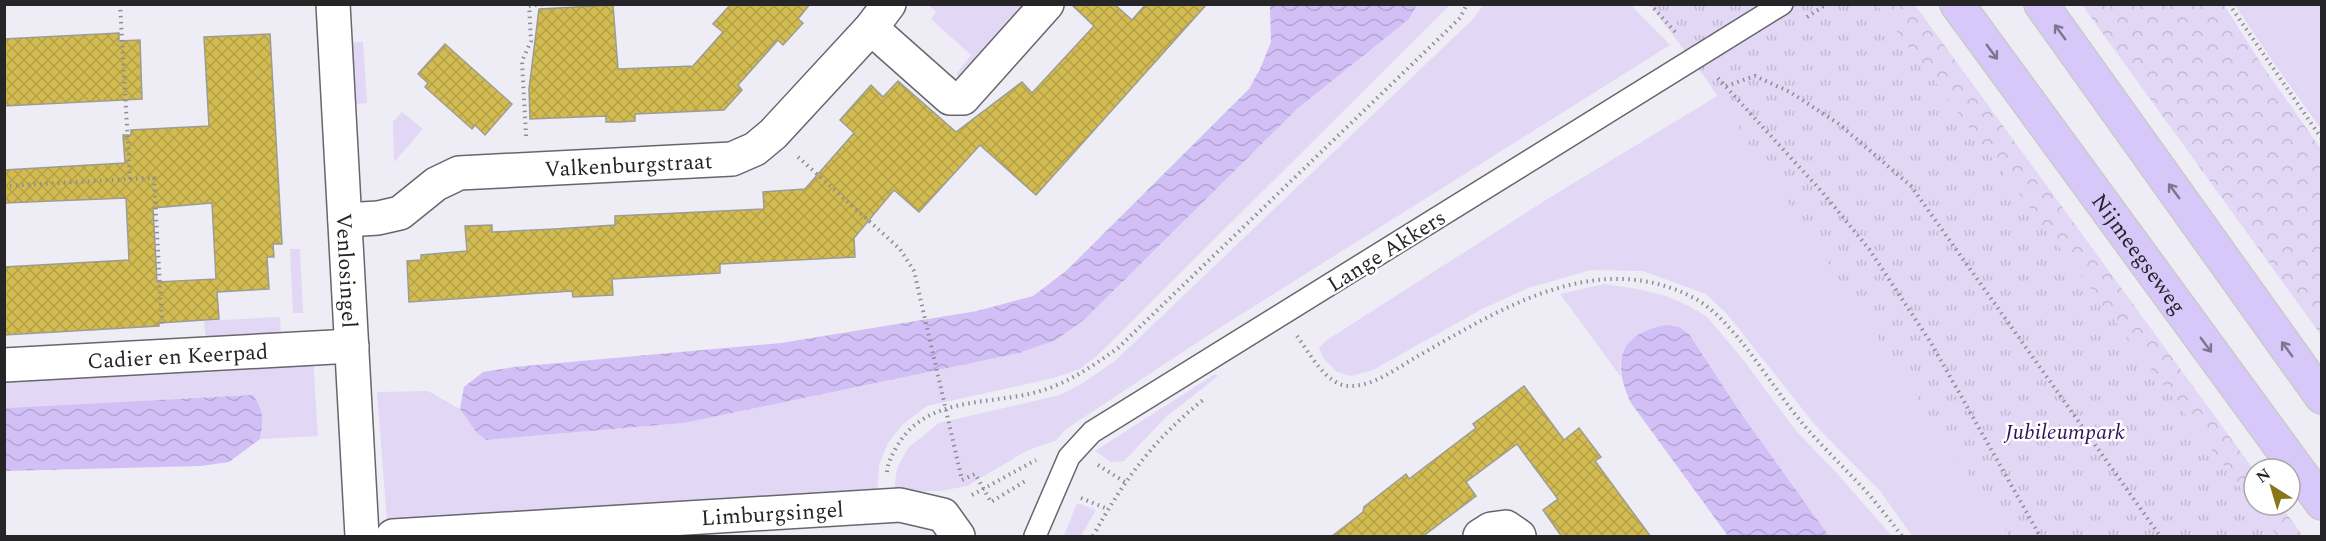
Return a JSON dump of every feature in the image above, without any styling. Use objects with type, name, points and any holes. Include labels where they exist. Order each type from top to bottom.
[{"type":"highway","name":"Nijmeegseweg","points":[[1957,4],[2322,503]]},
{"type":"highway","points":[[2041,4],[2322,397]]},
{"type":"street","name":"Venlosingel","points":[[333,4],[362,537]]},
{"type":"street","name":"Valkenburgstraat","points":[[345,220],[378,218],[400,213],[436,184],[459,173],[732,159],[755,149],[773,134],[880,16],[951,98],[963,98],[1047,4]]},
{"type":"street","name":"Cadier en Keerpad","points":[[4,365],[352,346]]},
{"type":"street","name":"Limburgsingel","points":[[393,537],[900,505],[943,515],[958,537]]},
{"type":"street","points":[[1480,537],[1491,529],[1506,527],[1519,537]]},
{"type":"lane","name":"Lange Akkers","points":[[1035,537],[1065,464],[1079,444],[1092,432],[1782,4]]},
{"type":"path","points":[[120,4],[130,179]]},
{"type":"path","points":[[527,170],[522,60],[531,41],[529,5],[546,4]]},
{"type":"path","points":[[884,506],[888,462],[904,435],[922,418],[945,408],[1034,392],[1075,378],[1118,348],[1460,18],[1467,4]]},
{"type":"path","points":[[2229,4],[2322,139]]},
{"type":"path","points":[[1716,76],[1823,193],[1869,249],[1931,343],[2040,537]]},
{"type":"path","points":[[1726,86],[1755,76],[1790,92],[1839,124],[1911,186],[2160,537]]},
{"type":"path","points":[[773,134],[900,249],[914,271],[962,480],[975,474],[984,489]]},
{"type":"path","points":[[4,186],[154,178],[164,357]]},
{"type":"path","points":[[1297,336],[1331,380],[1347,386],[1374,381],[1492,315],[1545,291],[1599,280],[1634,279],[1666,286],[1711,309],[1735,335],[1802,424],[1872,498],[1902,537]]},
{"type":"path","points":[[1093,537],[1125,482]]},
{"type":"green space","points":[[929,5],[1030,5],[962,80],[956,74],[971,55],[931,19],[936,12]]},
{"type":"green space","points":[[1417,5],[1450,5],[1099,354],[1080,369],[1054,378],[927,406],[902,425],[888,443],[879,465],[877,495],[387,521],[377,392],[428,391],[460,409],[476,432],[486,440],[684,423],[1019,353],[1056,340],[1085,319],[1297,109],[1409,19]]},
{"type":"green space","points":[[1483,5],[1631,5],[1670,45],[1213,332],[1066,429],[1055,441],[1028,450],[967,486],[940,491],[894,492],[897,468],[908,448],[939,423],[1060,395],[1083,383],[1115,361],[1473,19]]},
{"type":"green space","name":"Jubileumpark","points":[[1650,5],[1877,5],[2242,490],[2242,517],[2263,517],[2277,536],[2009,536],[1706,79]]},
{"type":"green space","points":[[1859,5],[1915,5],[2245,457],[2242,457],[2242,517],[2289,517],[2303,536],[2134,536]]},
{"type":"green space","points":[[2082,5],[2224,5],[2264,68],[2321,149],[2321,335]]},
{"type":"green space","points":[[2235,5],[2321,5],[2321,129],[2271,59]]},
{"type":"green space","points":[[352,42],[363,42],[367,103],[356,104]]},
{"type":"green space","points":[[1719,95],[2030,536],[1912,536],[1881,492],[1815,425],[1727,314],[1706,294],[1643,271],[1591,270],[1528,288],[1482,309],[1373,370],[1351,376],[1337,372],[1323,358],[1319,348],[1327,340],[1549,198]]},
{"type":"green space","points":[[402,112],[423,129],[394,162],[393,122]]},
{"type":"green space","points":[[290,249],[300,249],[303,313],[293,313]]},
{"type":"green space","points":[[1604,284],[1666,296],[1706,316],[1742,358],[1797,432],[1892,536],[1829,536],[1742,415],[1689,334],[1636,337],[1622,355],[1621,377],[1560,294]]},
{"type":"green space","points":[[280,317],[281,338],[206,342],[204,321]]},
{"type":"green space","points":[[313,359],[318,436],[260,439],[263,426],[262,416],[252,395],[5,408],[4,374]]},
{"type":"green space","points":[[1215,374],[1218,376],[1166,417],[1124,461],[1111,462],[1095,451]]},
{"type":"green space","points":[[1077,503],[1096,510],[1081,536],[1064,536]]},
{"type":"water","points":[[1270,5],[1417,5],[1409,19],[1297,109],[1085,319],[1056,340],[1019,353],[684,423],[486,440],[476,432],[460,409],[464,387],[483,372],[514,367],[781,343],[977,311],[1033,296],[1066,271],[1249,89],[1271,42]]},
{"type":"water","points":[[1667,325],[1679,327],[1689,334],[1742,415],[1829,536],[1728,536],[1631,403],[1625,388],[1621,363],[1629,343],[1638,335]]},
{"type":"water","points":[[253,395],[262,416],[260,439],[229,462],[201,466],[5,471],[5,408]]},
{"type":"building","points":[[731,4],[810,4],[798,19],[803,23],[783,45],[778,40],[738,85],[742,90],[724,110],[635,114],[635,121],[619,122],[606,122],[606,116],[530,119],[529,89],[539,9],[613,5],[618,69],[693,66],[723,32],[713,24]]},
{"type":"building","points":[[1071,4],[1114,4],[1132,20],[1146,4],[1207,4],[1036,195],[980,145],[919,212],[894,190],[854,238],[855,257],[720,264],[720,273],[612,279],[613,295],[573,297],[572,291],[409,302],[407,261],[421,260],[421,255],[467,251],[465,226],[492,225],[492,232],[555,229],[615,225],[615,216],[764,209],[763,192],[805,189],[854,133],[840,120],[871,85],[883,97],[898,81],[956,132],[1022,82],[1032,93],[1094,26]]},
{"type":"building","points":[[119,33],[119,41],[140,40],[142,99],[4,106],[4,39]]},
{"type":"building","points":[[270,34],[282,244],[273,244],[274,257],[267,257],[269,289],[217,292],[219,319],[159,323],[159,326],[4,335],[4,267],[129,260],[126,198],[4,203],[4,170],[125,163],[123,135],[131,135],[131,130],[209,126],[204,37]],"holes":[[[212,203],[216,279],[157,282],[153,208]]]},
{"type":"building","points":[[445,44],[512,104],[485,135],[475,125],[472,129],[425,87],[428,83],[418,74]]},
{"type":"building","points":[[1524,386],[1564,440],[1579,428],[1601,457],[1595,461],[1651,537],[1562,537],[1543,510],[1558,499],[1517,444],[1466,482],[1476,496],[1422,537],[1331,537],[1406,474],[1409,479],[1476,428],[1473,424]]}]
